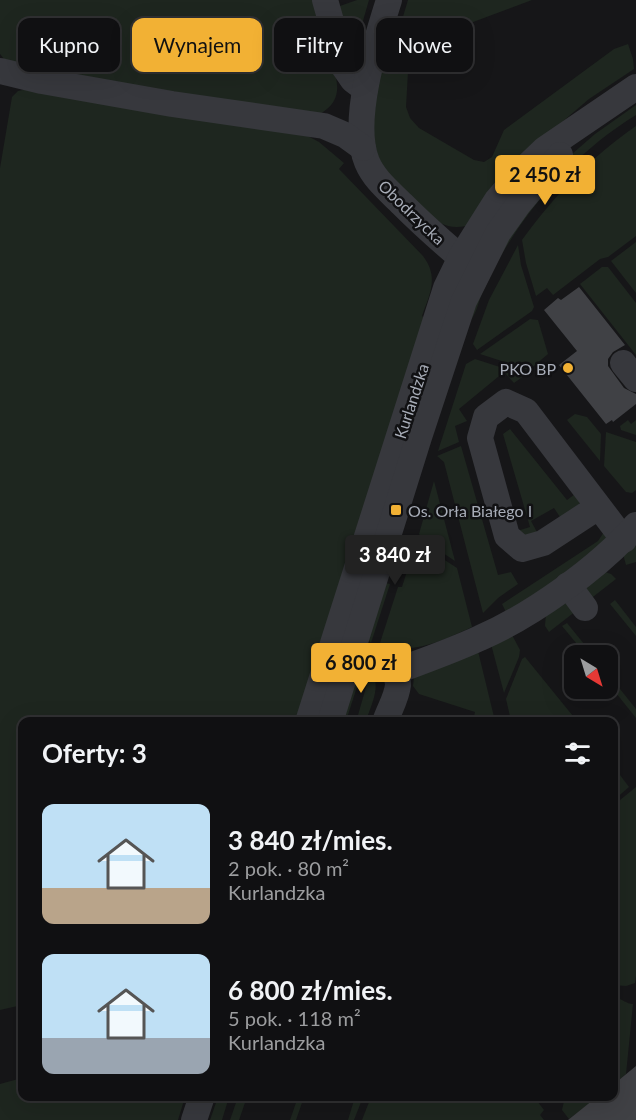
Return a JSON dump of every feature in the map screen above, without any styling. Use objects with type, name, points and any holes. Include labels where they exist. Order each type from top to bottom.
[{"type":"street","points":[[325,0],[344,67],[353,80],[365,89]]},
{"type":"street","name":"Obodrzycka","points":[[389,0],[372,56],[365,89],[362,116],[363,148],[368,163],[382,185],[430,232],[469,265]]},
{"type":"street","points":[[0,71],[42,81],[172,104],[324,126],[345,135],[363,148]]},
{"type":"street","name":"Kurlandzka","points":[[331,717],[342,650],[446,288],[498,233],[584,123],[636,87]]},
{"type":"street","points":[[394,672],[481,638],[527,614],[621,548],[598,507],[526,411],[506,402],[486,417],[480,438],[507,536],[522,549],[543,543],[598,507]]},
{"type":"street","points":[[567,585],[585,608]]},
{"type":"street","points":[[342,650],[382,662],[394,672],[398,684],[387,717]]},
{"type":"street","name":"Kurlandzka","points":[[310,717],[342,650]]},
{"type":"street","points":[[194,1120],[200,1101]]},
{"type":"shaded area","points":[[0,0],[335,0],[337,7],[357,0],[369,0],[364,18],[274,18],[274,72],[335,72],[337,93],[329,108],[320,114],[36,72],[120,72],[120,18],[18,18],[18,67],[0,54]]},
{"type":"shaded area","points":[[408,0],[532,0],[473,22],[473,18],[403,18]]},
{"type":"shaded area","points":[[628,44],[634,69],[589,99],[548,134],[466,226],[455,227],[438,222],[402,190],[385,170],[378,155],[374,136],[376,95],[380,72],[408,72],[406,107],[410,118],[419,128],[474,160],[484,162],[492,157],[504,130],[614,49]]},
{"type":"shaded area","points":[[27,89],[304,134],[319,142],[344,163],[339,169],[423,256],[431,271],[432,285],[422,316],[424,318],[300,717],[18,717],[18,1006],[0,1010],[0,168],[12,97],[18,91]]},
{"type":"shaded area","points":[[636,105],[636,115],[575,162],[540,199],[497,263],[470,321],[490,259],[572,154],[595,134]]},
{"type":"shaded area","points":[[636,126],[636,236],[608,257],[600,259],[553,295],[547,288],[536,296],[522,240],[547,208],[588,164]]},
{"type":"shaded area","points":[[636,242],[636,293],[611,261]]},
{"type":"shaded area","points":[[518,245],[521,265],[534,307],[532,311],[477,350],[473,344],[489,300]]},
{"type":"shaded area","points":[[602,267],[608,267],[636,303],[636,355],[580,284]]},
{"type":"shaded area","points":[[530,319],[538,320],[548,354],[529,370],[480,354]]},
{"type":"shaded area","points":[[475,359],[525,375],[514,383],[504,372],[459,409],[467,421],[455,426],[459,442],[438,451],[466,364]]},
{"type":"shaded area","points":[[575,414],[587,417],[601,434],[600,461],[567,420]]},
{"type":"shaded area","points":[[628,420],[631,424],[636,420],[636,435],[621,430],[620,426]]},
{"type":"shaded area","points":[[510,429],[567,500],[579,491],[579,502],[574,511],[562,520],[554,508],[531,521],[538,534],[527,537],[517,531],[530,527],[503,434]]},
{"type":"shaded area","points":[[606,432],[636,442],[636,490],[632,493],[626,492],[604,466]]},
{"type":"shaded area","points":[[461,446],[498,575],[511,572],[518,584],[498,598],[483,613],[444,462],[437,456]]},
{"type":"shaded area","points":[[434,481],[455,561],[422,539],[419,534]]},
{"type":"shaded area","points":[[606,529],[607,537],[601,545],[507,614],[502,604],[598,541]]},
{"type":"shaded area","points":[[636,539],[636,562],[626,565],[623,554]]},
{"type":"shaded area","points":[[420,544],[457,568],[472,627],[415,648],[392,647],[380,643],[398,587],[402,587],[415,546]]},
{"type":"shaded area","points":[[605,572],[616,579],[589,600],[585,588]]},
{"type":"shaded area","points":[[381,582],[390,584],[371,643],[368,639]]},
{"type":"shaded area","points":[[615,600],[636,627],[636,636],[610,604]]},
{"type":"shaded area","points":[[565,603],[576,611],[549,632],[545,626],[546,613]]},
{"type":"shaded area","points":[[567,623],[585,645],[578,645],[562,626]]},
{"type":"shaded area","points":[[511,633],[520,650],[504,693],[491,644]]},
{"type":"shaded area","points":[[478,651],[494,717],[474,717],[475,712],[419,694],[413,686],[414,676]]},
{"type":"shaded area","points":[[525,657],[574,717],[510,717],[506,699],[522,659]]},
{"type":"shaded area","points":[[363,668],[347,717],[338,717],[357,670]]},
{"type":"shaded area","points":[[371,670],[376,682],[373,702],[367,717],[357,717]]},
{"type":"shaded area","points":[[618,686],[636,709],[636,718],[618,696]]},
{"type":"shaded area","points":[[618,772],[629,787],[618,797]]},
{"type":"shaded area","points":[[636,787],[636,976],[635,983],[626,986],[618,985],[618,802]]},
{"type":"shaded area","points":[[618,999],[633,1004],[626,1074],[618,1081]]},
{"type":"shaded area","points":[[18,1079],[18,1101],[184,1101],[178,1120],[0,1120],[0,1084]]},
{"type":"shaded area","points":[[217,1101],[228,1101],[222,1120],[210,1120]]},
{"type":"shaded area","points":[[237,1101],[246,1101],[239,1120],[230,1120]]},
{"type":"shaded area","points":[[297,1101],[303,1101],[296,1120],[290,1120]]},
{"type":"shaded area","points":[[354,1101],[361,1101],[354,1120],[348,1120]]},
{"type":"shaded area","points":[[369,1101],[537,1101],[544,1110],[540,1115],[544,1120],[362,1120]]},
{"type":"shaded area","points":[[564,1101],[593,1101],[569,1119],[562,1110]]},
{"type":"building","points":[[579,287],[625,345],[613,352],[608,359],[608,366],[624,388],[636,394],[636,404],[613,422],[612,420],[606,424],[559,365],[577,351],[544,310],[558,298],[561,300]]},
{"type":"building","points":[[636,1066],[636,1120],[568,1120],[592,1101],[618,1101],[618,1081]]},
{"type":"place","name":"PKO BP","points":[[568,368]]},
{"type":"place","name":"Os. Orła Białego I","points":[[396,510]]}]
